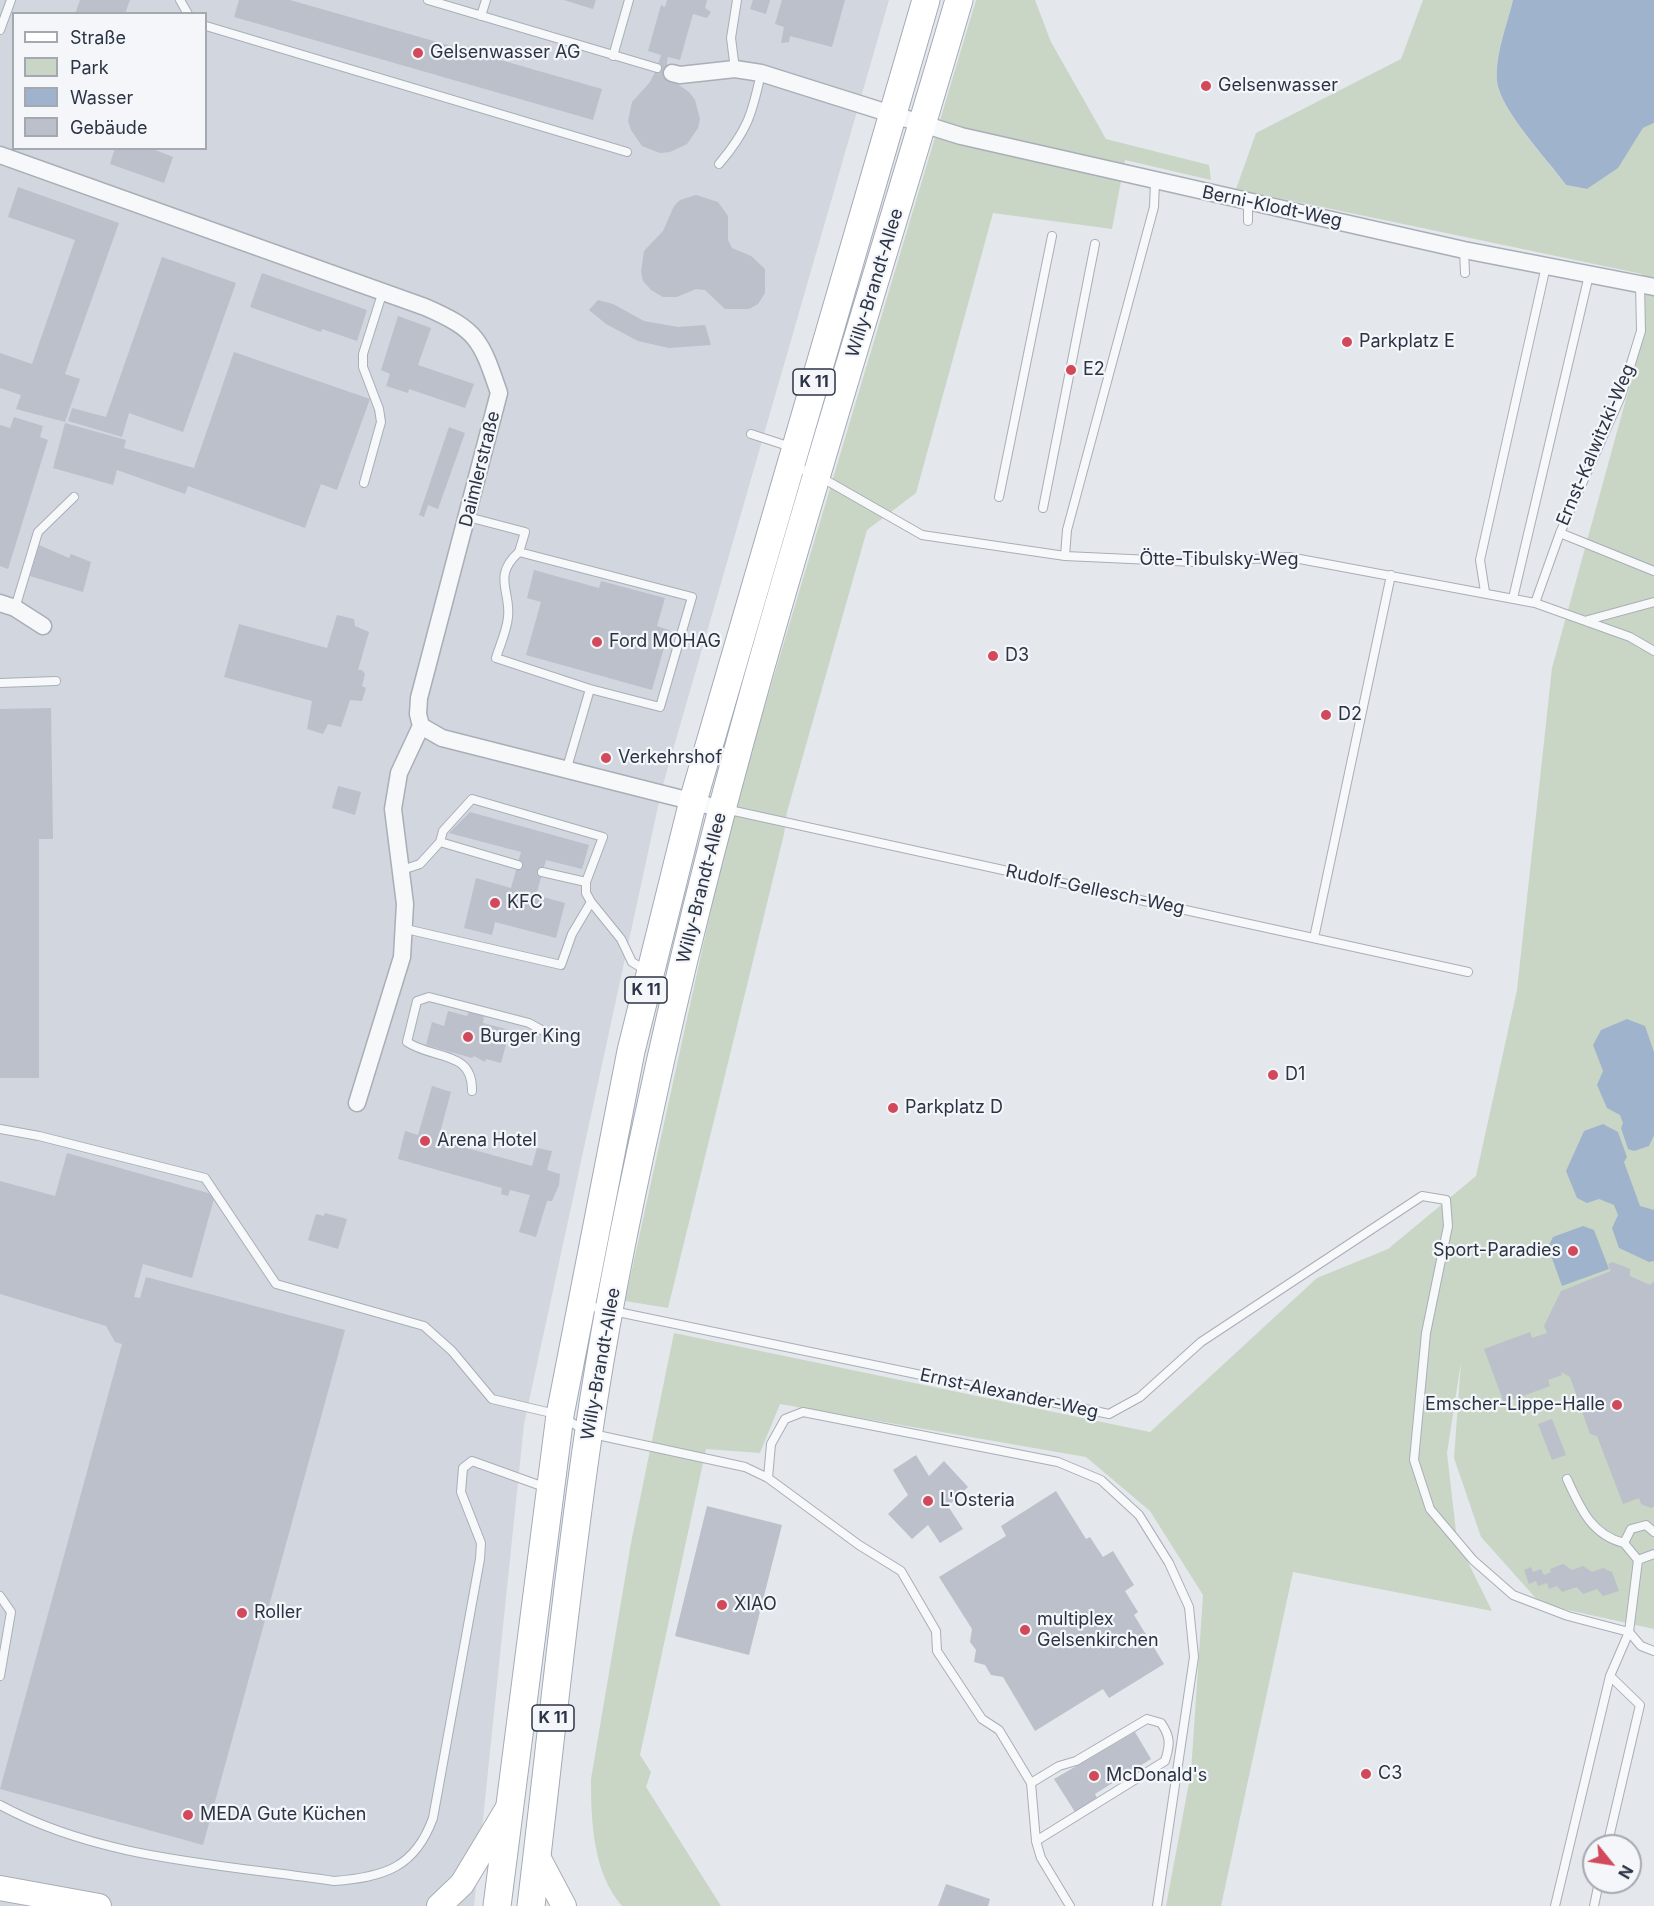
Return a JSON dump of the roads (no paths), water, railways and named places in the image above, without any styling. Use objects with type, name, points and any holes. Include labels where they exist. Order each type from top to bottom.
[{"type":"main road","name":"Willy-Brandt-Allee","points":[[497,1906],[560,1415],[629,1063],[693,801],[926,0]]},
{"type":"main road","name":"Willy-Brandt-Allee","points":[[531,1906],[568,1580],[588,1433],[609,1311],[650,1108],[722,809],[817,475],[959,0]]},
{"type":"main road","points":[[439,1906],[462,1884],[509,1806]]},
{"type":"main road","points":[[537,1856],[564,1906]]},
{"type":"main road","points":[[0,1888],[99,1906]]},
{"type":"street","name":"Berni-Klodt-Weg","points":[[665,71],[680,75],[735,69],[761,73],[892,116],[1155,182],[1464,250],[1647,286]]},
{"type":"street","name":"Daimlerstraße","points":[[0,155],[382,291],[453,319],[475,335],[489,363],[499,393],[419,698],[418,714],[422,726]]},
{"type":"street","points":[[8,605],[43,626]]},
{"type":"street","points":[[357,1103],[402,957],[406,929],[402,870],[393,809],[399,773],[422,726],[442,738],[722,809]]},
{"type":"lane","points":[[0,30],[11,0]]},
{"type":"lane","points":[[428,0],[665,71]]},
{"type":"lane","points":[[481,16],[486,0]]},
{"type":"lane","points":[[613,56],[629,0]]},
{"type":"lane","points":[[735,69],[730,38],[737,0]]},
{"type":"lane","points":[[207,26],[627,152]]},
{"type":"lane","points":[[718,164],[739,140],[751,117],[761,73]]},
{"type":"lane","points":[[1065,556],[1067,530],[1154,207],[1155,182]]},
{"type":"lane","points":[[1248,201],[1248,221]]},
{"type":"lane","points":[[999,497],[1052,236]]},
{"type":"lane","points":[[1043,508],[1095,244]]},
{"type":"lane","points":[[1464,250],[1465,273]]},
{"type":"lane","points":[[1485,592],[1480,560],[1546,266]]},
{"type":"lane","points":[[1513,598],[1588,275]]},
{"type":"lane","name":"Ernst-Kalwitzki-Weg","points":[[1535,603],[1560,533],[1621,396],[1641,331],[1647,286]]},
{"type":"lane","points":[[364,483],[381,422],[379,409],[363,368],[363,354],[382,291]]},
{"type":"lane","name":"Ötte-Tibulsky-Weg","points":[[751,434],[792,456],[817,475],[922,535],[1065,556],[1196,562],[1289,557],[1535,603],[1630,637],[1654,651]]},
{"type":"lane","points":[[8,605],[38,532],[74,497]]},
{"type":"lane","points":[[468,517],[525,532],[519,552],[509,560],[502,586],[508,616],[496,658],[590,689],[660,707],[692,597],[519,552]]},
{"type":"lane","points":[[1560,533],[1654,571]]},
{"type":"lane","points":[[1314,938],[1391,575]]},
{"type":"lane","points":[[1587,620],[1654,602]]},
{"type":"lane","points":[[0,683],[56,681]]},
{"type":"lane","points":[[566,771],[590,689]]},
{"type":"lane","points":[[402,870],[420,864],[440,842],[443,831],[472,799],[603,837],[586,882],[586,893],[621,939],[632,962],[650,973]]},
{"type":"lane","name":"Rudolf-Gellesch-Weg","points":[[722,809],[1468,972]]},
{"type":"lane","points":[[440,842],[518,865]]},
{"type":"lane","points":[[542,872],[586,882]]},
{"type":"lane","points":[[406,929],[561,965],[572,934],[591,902]]},
{"type":"lane","points":[[472,1091],[473,1076],[462,1061],[419,1050],[407,1042],[417,1001],[429,997],[529,1023],[547,1033]]},
{"type":"lane","points":[[0,1129],[39,1136],[205,1178],[276,1284],[424,1326],[452,1351],[492,1399],[560,1415],[588,1433],[745,1467],[768,1478],[859,1545],[901,1571],[936,1631],[937,1651],[982,1719],[999,1730],[1031,1784],[1036,1841],[1041,1858],[1070,1906]]},
{"type":"lane","name":"Ernst-Alexander-Weg","points":[[581,1304],[1109,1414],[1140,1397],[1201,1342],[1422,1196],[1446,1200],[1448,1226],[1426,1333],[1414,1460],[1430,1509],[1473,1560],[1513,1595],[1568,1616],[1629,1632]]},
{"type":"lane","points":[[768,1478],[771,1444],[785,1419],[803,1412],[1058,1462],[1101,1480],[1139,1515],[1169,1563],[1189,1607],[1194,1657],[1157,1906]]},
{"type":"lane","points":[[0,1805],[25,1819],[117,1850],[334,1881],[362,1879],[393,1870],[408,1859],[422,1842],[433,1818],[468,1638],[481,1543],[461,1492],[463,1468],[472,1461],[550,1490]]},
{"type":"lane","points":[[1555,1906],[1610,1676],[1629,1632],[1638,1560],[1624,1543],[1610,1540],[1585,1519],[1567,1479]]},
{"type":"lane","points":[[1624,1543],[1631,1529],[1646,1525],[1654,1532]]},
{"type":"lane","points":[[1638,1560],[1654,1554]]},
{"type":"lane","points":[[0,1596],[11,1612],[0,1676]]},
{"type":"lane","points":[[1629,1632],[1641,1646],[1654,1651]]},
{"type":"lane","points":[[1610,1676],[1640,1706],[1610,1834]]},
{"type":"lane","points":[[1031,1784],[1059,1766],[1076,1761],[1147,1719],[1161,1723],[1168,1732],[1170,1744],[1165,1761],[1036,1841]]},
{"type":"water","points":[[1513,0],[1654,0],[1654,123],[1643,128],[1618,168],[1587,189],[1566,185],[1515,120],[1500,93],[1497,81],[1498,61]]},
{"type":"water","points":[[1627,1019],[1645,1026],[1654,1052],[1654,1135],[1649,1146],[1634,1151],[1628,1149],[1621,1128],[1623,1123],[1620,1115],[1607,1108],[1597,1085],[1603,1071],[1593,1045],[1601,1030]]},
{"type":"water","points":[[1603,1124],[1618,1132],[1627,1157],[1624,1162],[1640,1206],[1654,1210],[1654,1261],[1649,1262],[1619,1248],[1612,1228],[1618,1215],[1614,1205],[1599,1199],[1587,1203],[1577,1198],[1566,1171],[1584,1131]]},
{"type":"water","points":[[1583,1226],[1594,1230],[1609,1269],[1562,1286],[1548,1247],[1553,1237]]},
{"type":"place","name":"Gelsenwasser AG","points":[[418,53]]},
{"type":"place","name":"Gelsenwasser","points":[[1206,86]]},
{"type":"place","name":"Parkplatz E","points":[[1347,342]]},
{"type":"place","name":"E2","points":[[1071,370]]},
{"type":"place","name":"Ford MOHAG","points":[[597,642]]},
{"type":"place","name":"D3","points":[[993,656]]},
{"type":"place","name":"D2","points":[[1326,715]]},
{"type":"place","name":"Verkehrshof","points":[[606,758]]},
{"type":"place","name":"KFC","points":[[495,903]]},
{"type":"place","name":"Burger King","points":[[468,1037]]},
{"type":"place","name":"D1","points":[[1273,1075]]},
{"type":"place","name":"Parkplatz D","points":[[893,1108]]},
{"type":"place","name":"Arena Hotel","points":[[425,1141]]},
{"type":"place","name":"Sport-Paradies","points":[[1573,1251]]},
{"type":"place","name":"Emscher-Lippe-Halle","points":[[1617,1405]]},
{"type":"place","name":"L'Osteria","points":[[928,1501]]},
{"type":"place","name":"XIAO","points":[[722,1605]]},
{"type":"place","name":"Roller","points":[[242,1613]]},
{"type":"place","name":"multiplex Gelsenkirchen","points":[[1025,1630]]},
{"type":"place","name":"C3","points":[[1366,1774]]},
{"type":"place","name":"McDonald's","points":[[1094,1776]]},
{"type":"place","name":"MEDA Gute Küchen","points":[[188,1815]]}]
